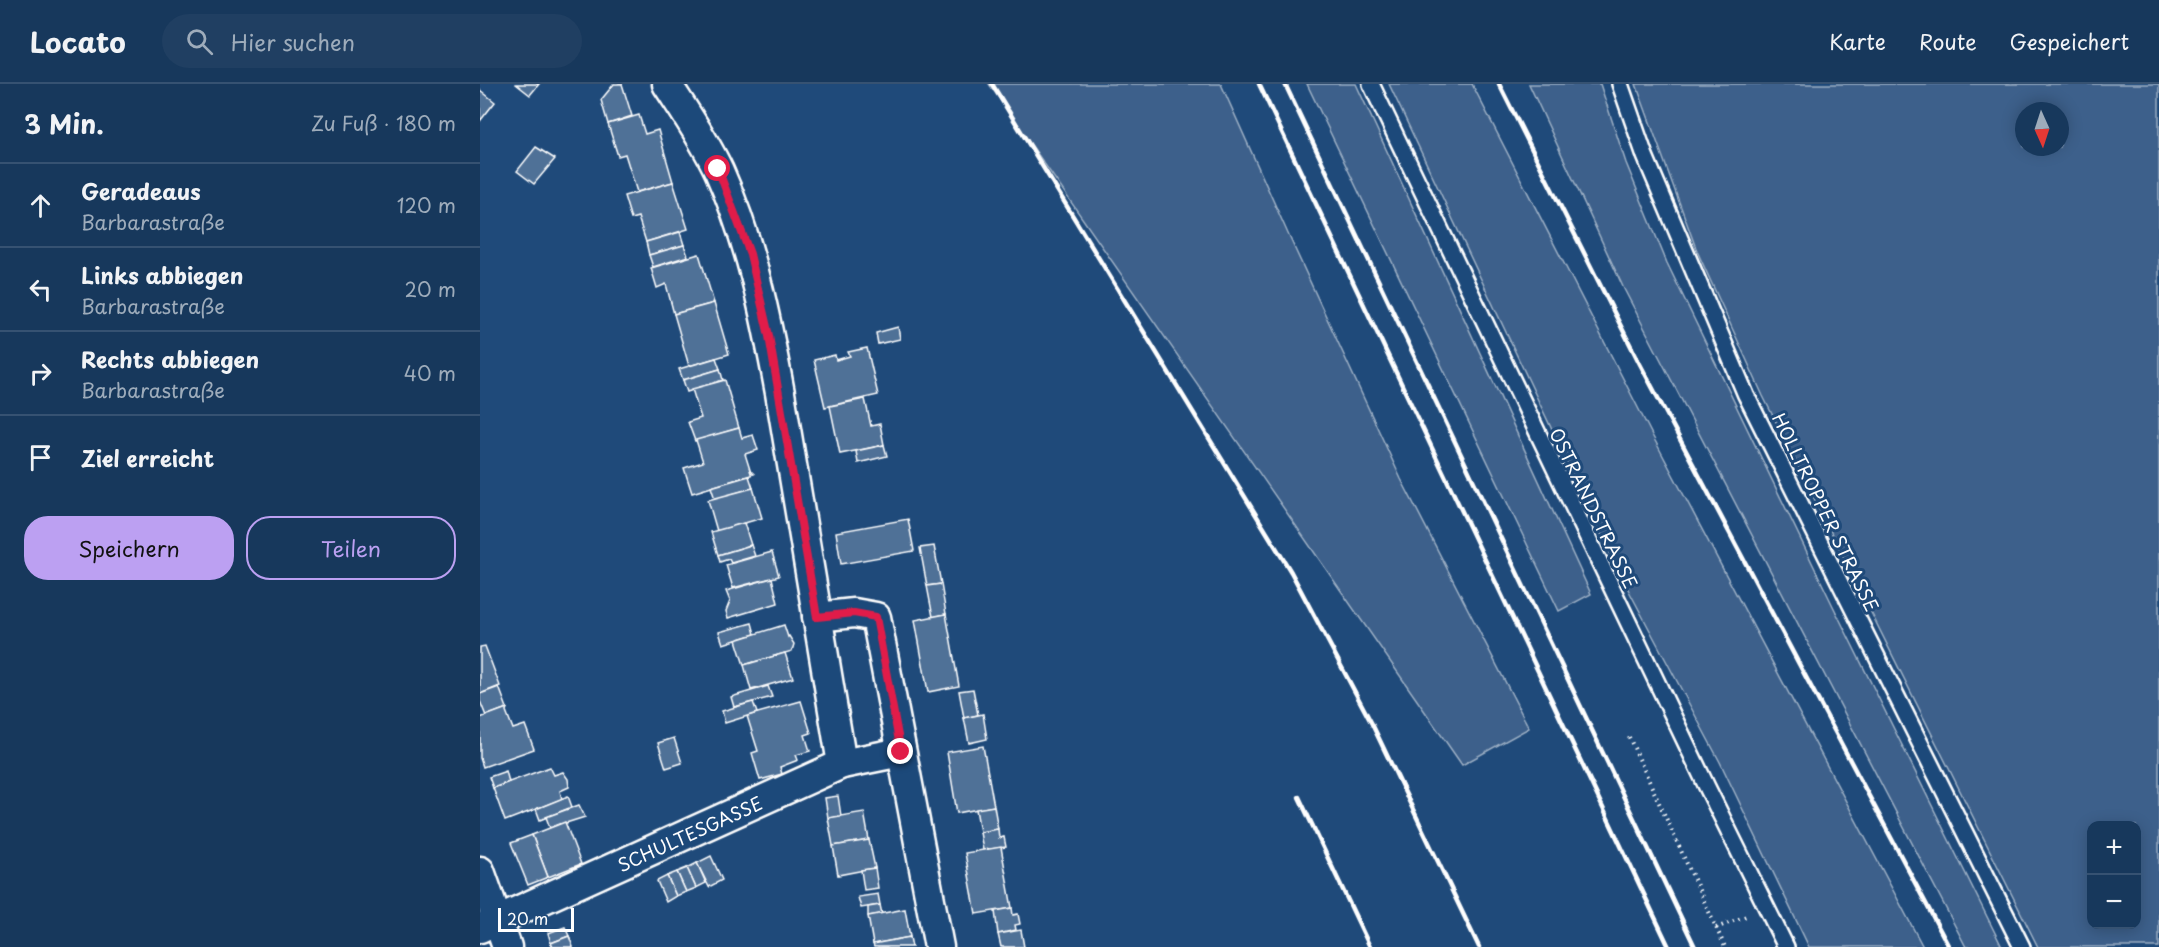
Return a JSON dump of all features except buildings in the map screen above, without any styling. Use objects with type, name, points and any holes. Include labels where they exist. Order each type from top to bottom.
[{"type":"street","points":[[667,84],[718,169],[750,254],[778,381],[842,764]]},
{"type":"street","points":[[817,617],[854,613],[876,617],[939,947]]},
{"type":"street","name":"SCHULTESGASSE","points":[[489,924],[842,764],[901,752]]},
{"type":"street","points":[[480,872],[489,924],[507,947]]},
{"type":"lane","name":"OSTRANDSTRASSE","points":[[1371,84],[1634,636],[1786,947]]},
{"type":"lane","name":"HOLLTROPPER STRASSE","points":[[1620,84],[1645,156],[1746,395],[2022,947]]},
{"type":"path","points":[[1629,738],[1725,947]]},
{"type":"path","points":[[1716,928],[1766,908]]},
{"type":"shaded area","points":[[989,84],[1221,84],[1401,479],[1529,728],[1462,765]]},
{"type":"shaded area","points":[[1307,84],[1356,84],[1591,594],[1559,611]]},
{"type":"shaded area","points":[[1389,84],[1472,84],[1652,435],[1923,947],[1809,947],[1720,762],[1620,574]]},
{"type":"shaded area","points":[[1529,84],[1600,84],[1626,163],[1667,263],[2002,947],[1966,947],[1624,289]]},
{"type":"shaded area","points":[[1636,84],[2159,84],[2159,947],[2038,947],[1763,396],[1697,251]]},
{"type":"railway","points":[[992,84],[1291,572],[1372,724],[1479,947]]},
{"type":"railway","points":[[1259,84],[1669,947]]},
{"type":"railway","points":[[1285,84],[1695,947]]},
{"type":"railway","points":[[1499,84],[1640,364],[1949,947]]},
{"type":"railway","points":[[1299,797],[1370,947]]},
{"type":"route","points":[[718,169],[750,254],[769,336],[817,617],[854,613],[876,617],[901,752]]}]
